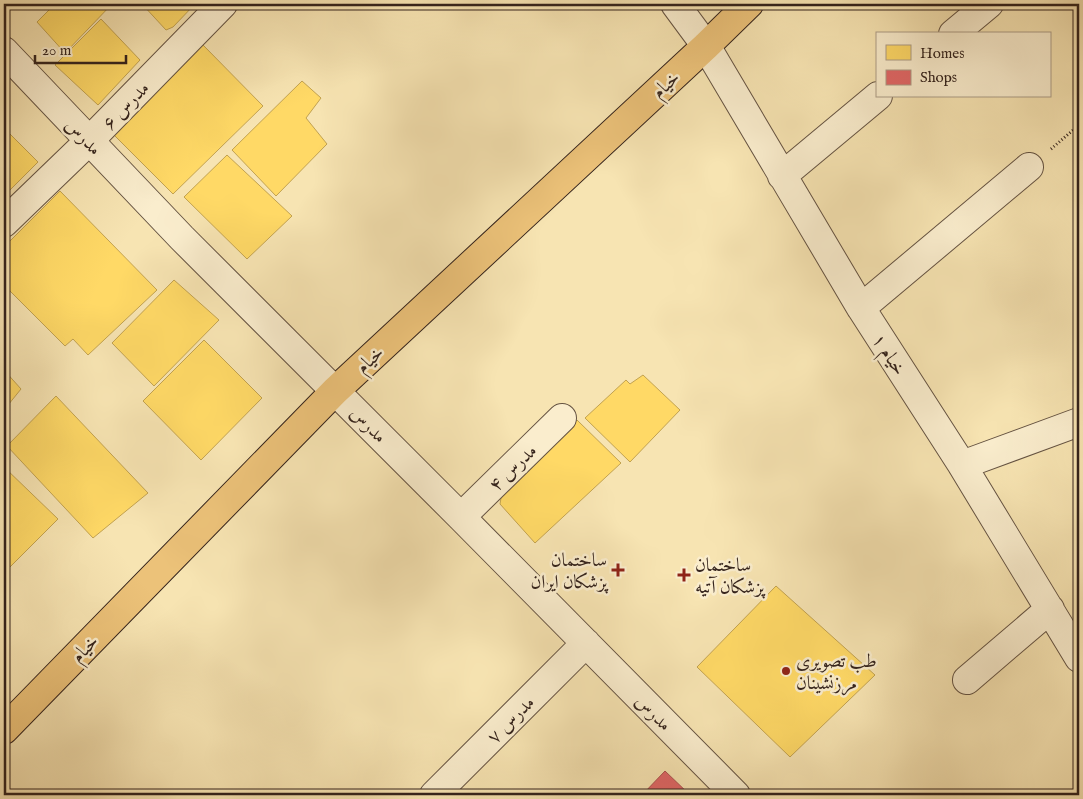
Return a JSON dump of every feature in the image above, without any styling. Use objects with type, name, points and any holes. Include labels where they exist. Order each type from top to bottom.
[{"type":"main road","name":"خیام","points":[[4,730],[335,391],[749,4]]},
{"type":"street","name":"مدرس ۶","points":[[4,223],[89,142],[223,4]]},
{"type":"street","name":"خیام ۱","points":[[675,4],[706,46],[860,308],[962,465],[1079,658]]},
{"type":"street","points":[[955,32],[989,4]]},
{"type":"street","name":"مدرس","points":[[4,51],[89,142],[189,244],[736,795]]},
{"type":"street","points":[[782,176],[876,98]]},
{"type":"street","points":[[860,308],[1029,167]]},
{"type":"street","name":"مدرس ۴","points":[[461,517],[562,418]]},
{"type":"street","points":[[962,465],[1079,422]]},
{"type":"street","points":[[967,680],[1050,609]]},
{"type":"street","name":"مدرس ۷","points":[[434,795],[586,643]]},
{"type":"path","points":[[1029,167],[1079,126]]},
{"type":"building: Homes","points":[[55,4],[112,4],[65,53],[37,22]]},
{"type":"building: Homes","points":[[142,4],[195,4],[173,27],[166,30]]},
{"type":"building: Homes","points":[[101,19],[140,60],[98,105],[55,65]]},
{"type":"building: Homes","points":[[203,45],[263,106],[173,194],[113,134]]},
{"type":"building: Homes","points":[[302,81],[321,98],[306,118],[327,144],[276,196],[232,150]]},
{"type":"building: Homes","points":[[4,128],[38,162],[4,196]]},
{"type":"building: Homes","points":[[227,155],[292,216],[247,259],[184,197]]},
{"type":"building: Homes","points":[[60,191],[157,290],[88,355],[73,339],[65,346],[4,285],[4,247]]},
{"type":"building: Homes","points":[[174,280],[219,320],[154,386],[112,343]]},
{"type":"building: Homes","points":[[204,340],[262,398],[201,460],[143,401]]},
{"type":"building: Homes","points":[[4,370],[21,389],[4,410]]},
{"type":"building: Homes","points":[[643,375],[680,410],[630,462],[585,418],[626,380],[630,384]]},
{"type":"building: Homes","points":[[56,396],[148,493],[93,538],[7,446]]},
{"type":"building: Homes","points":[[577,420],[621,463],[535,543],[500,504],[502,492]]},
{"type":"building: Homes","points":[[4,467],[58,519],[4,573]]},
{"type":"building: Homes","name":"طب تصویری مرزنشینان","points":[[776,586],[875,675],[790,757],[697,667]]},
{"type":"building: Shops","points":[[665,771],[690,795],[642,795]]},
{"type":"place","name":"ساختمان پزشکان ایران","points":[[618,570]]},
{"type":"place","name":"ساختمان پزشکان آتیه","points":[[684,575]]},
{"type":"place","name":"طب تصویری مرزنشینان","points":[[786,671]]}]
